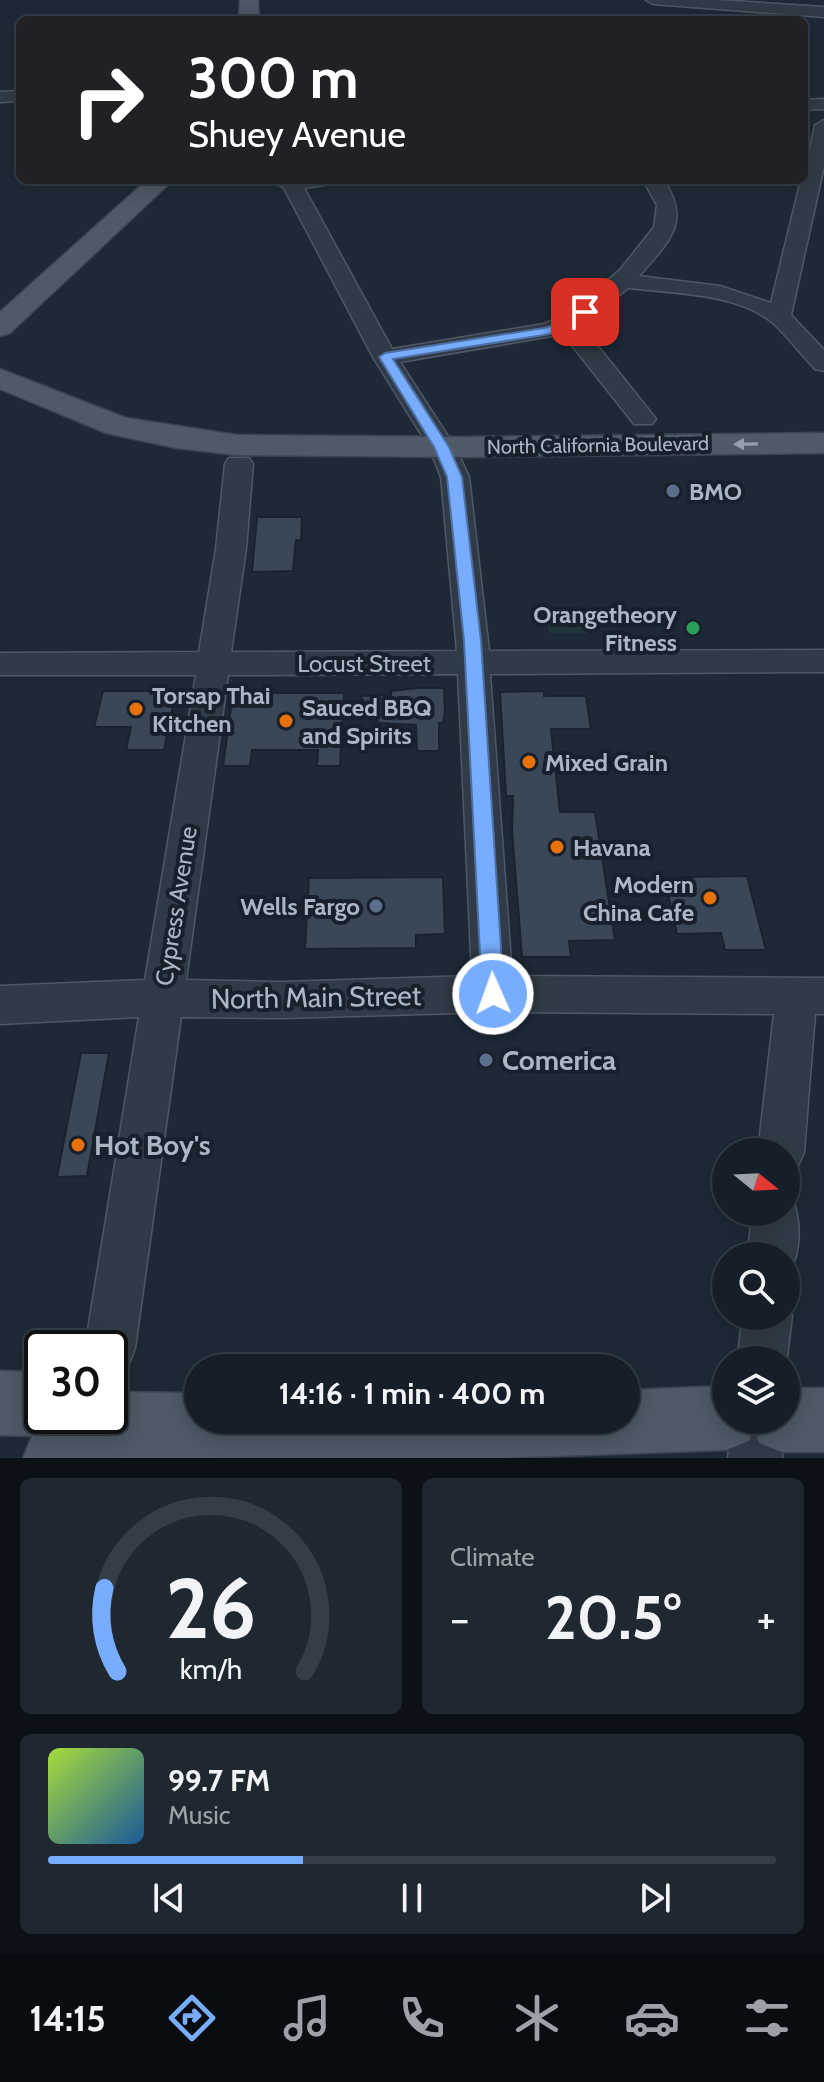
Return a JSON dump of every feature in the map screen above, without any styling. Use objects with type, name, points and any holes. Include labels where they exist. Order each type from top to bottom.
[{"type":"main road","points":[[0,300],[132,184]]},
{"type":"main road","points":[[0,327],[157,184]]},
{"type":"main road","name":"North California Boulevard","points":[[0,378],[117,426],[176,438],[237,445],[446,456],[824,468]]},
{"type":"main road","name":"North California Boulevard","points":[[0,399],[118,447],[166,458],[239,464],[824,443]]},
{"type":"main road","points":[[0,1403],[24,1410]]},
{"type":"main road","points":[[128,1422],[323,1428],[517,1426],[712,1419]]},
{"type":"main road","points":[[800,1420],[824,1420]]},
{"type":"street","points":[[653,0],[824,12]]},
{"type":"street","points":[[779,316],[824,125]]},
{"type":"street","points":[[287,184],[385,357],[446,456],[466,574],[493,994]]},
{"type":"street","points":[[385,357],[546,331],[568,324],[621,280],[664,229],[667,203],[655,184]]},
{"type":"street","points":[[621,280],[711,289],[760,305],[779,316],[824,364]]},
{"type":"street","points":[[568,324],[643,419]]},
{"type":"street","name":"Cypress Avenue","points":[[113,1330],[233,538],[239,464]]},
{"type":"street","name":"Locust Street","points":[[0,664],[824,661]]},
{"type":"street","name":"North Main Street","points":[[0,1005],[161,998],[284,1000],[493,994],[810,996]]},
{"type":"street","points":[[784,1138],[810,996]]},
{"type":"street","points":[[755,1458],[757,1434]]},
{"type":"green space","points":[[546,610],[587,610],[590,633],[549,633]]},
{"type":"building","points":[[257,517],[302,517],[301,541],[296,540],[293,571],[252,572]]},
{"type":"building","points":[[444,688],[445,712],[443,723],[439,723],[439,751],[417,751],[416,725],[379,723],[360,696],[391,695],[391,691]]},
{"type":"building","name":"Torsap Thai Kitchen","points":[[103,691],[176,691],[164,750],[126,750],[131,727],[94,727]]},
{"type":"building","points":[[544,691],[544,696],[586,696],[591,729],[551,729],[560,812],[595,812],[615,940],[569,941],[571,957],[522,957],[512,831],[513,796],[506,796],[500,692]]},
{"type":"building","name":"Sauced BBQ and Spirits","points":[[233,693],[344,693],[340,766],[317,766],[318,750],[252,750],[250,766],[223,766]]},
{"type":"building","name":"Modern China Cafe","points":[[747,876],[766,950],[725,950],[721,933],[677,934],[665,880]]},
{"type":"building","name":"Wells Fargo","points":[[443,877],[445,934],[416,935],[416,948],[305,949],[309,878]]},
{"type":"building","name":"Hot Boy's","points":[[81,1053],[109,1053],[87,1176],[57,1177]]},
{"type":"place","name":"BMO","points":[[673,491]]},
{"type":"place","name":"Orangetheory Fitness","points":[[693,628]]},
{"type":"place","name":"Torsap Thai Kitchen","points":[[136,709]]},
{"type":"place","name":"Sauced BBQ and Spirits","points":[[286,721]]},
{"type":"place","name":"Mixed Grain","points":[[529,762]]},
{"type":"place","name":"Havana","points":[[557,847]]},
{"type":"place","name":"Modern China Cafe","points":[[710,898]]},
{"type":"place","name":"Wells Fargo","points":[[376,906]]},
{"type":"place","name":"Comerica","points":[[486,1060]]},
{"type":"place","name":"Hot Boy's","points":[[78,1145]]},
{"type":"route","points":[[493,994],[472,641],[455,477],[442,447],[385,357],[546,331],[568,324],[585,312]]}]
